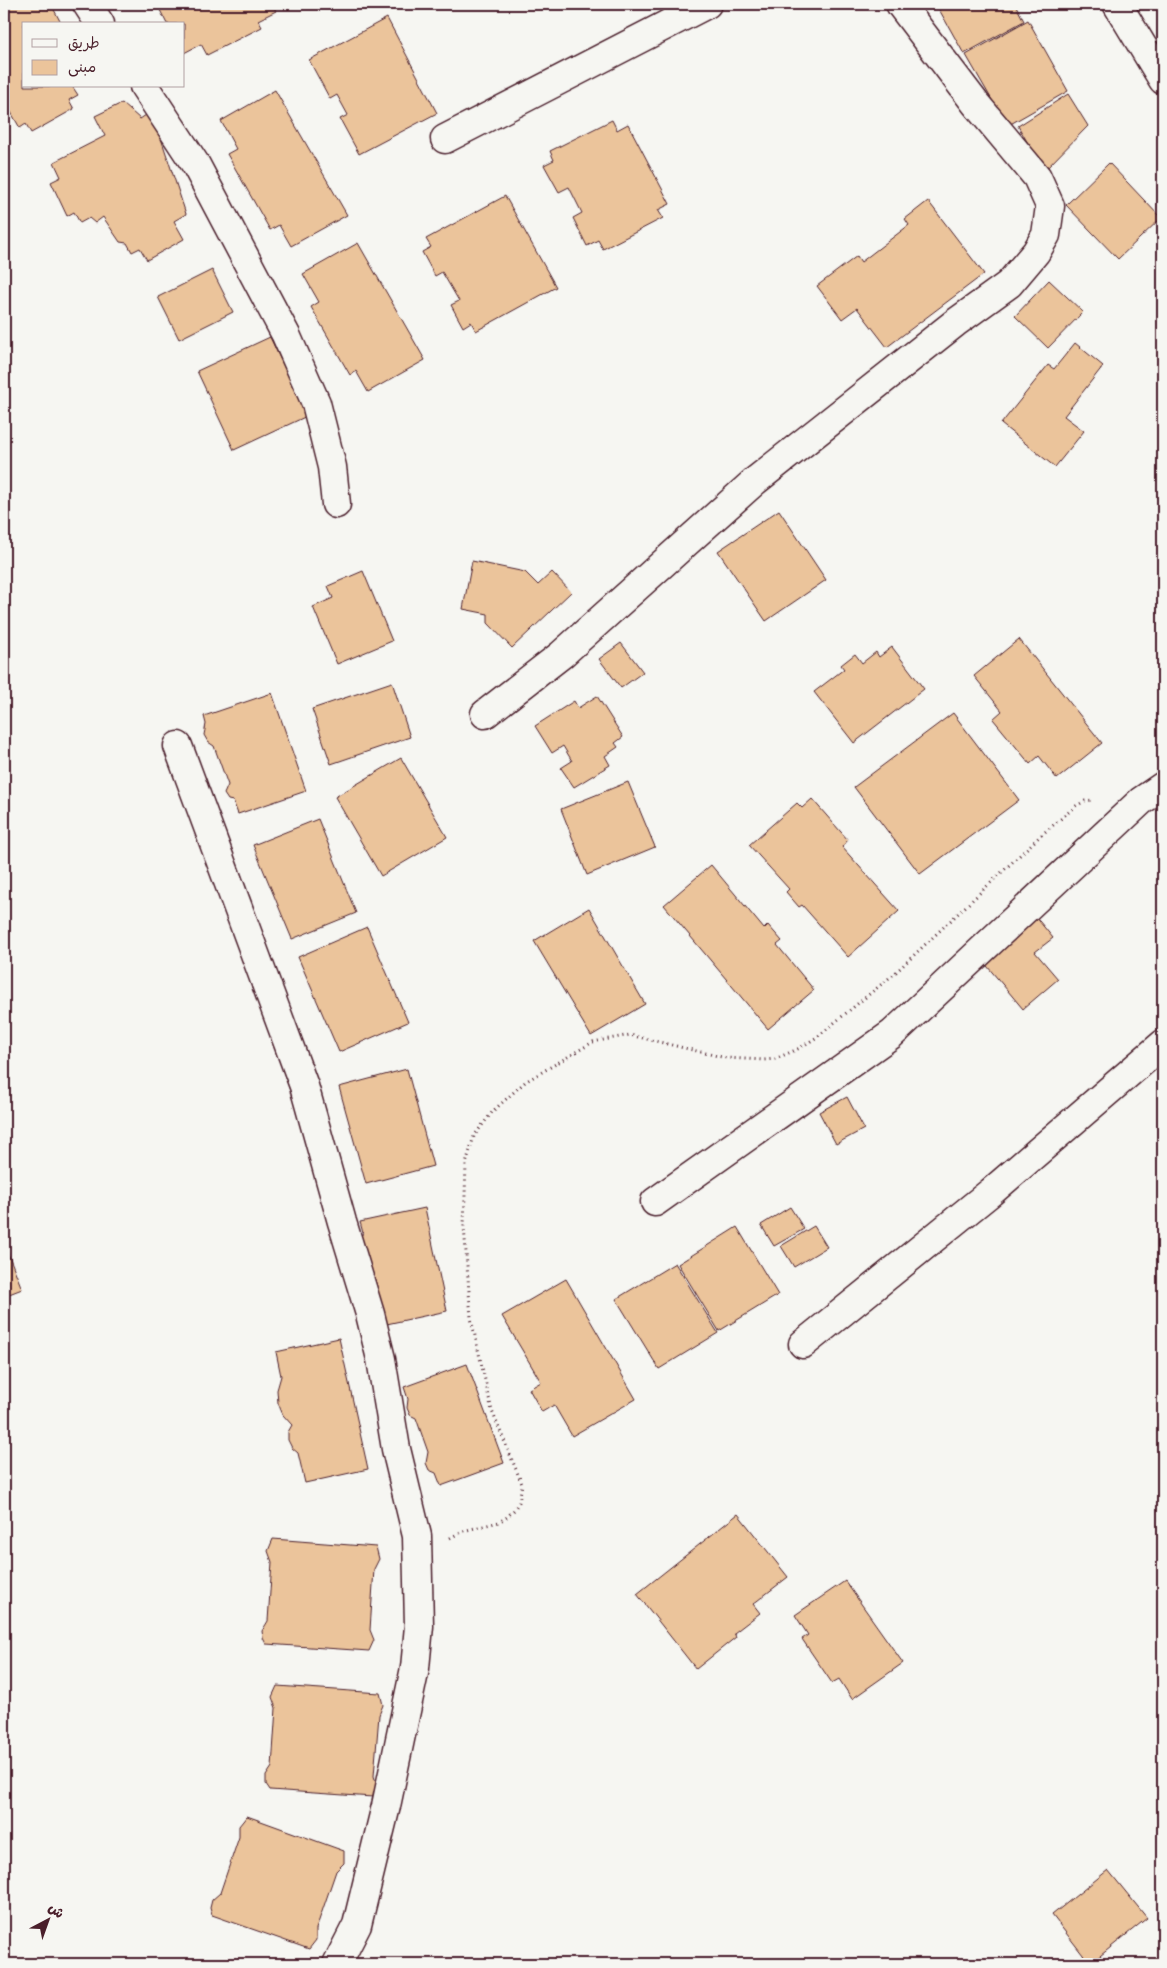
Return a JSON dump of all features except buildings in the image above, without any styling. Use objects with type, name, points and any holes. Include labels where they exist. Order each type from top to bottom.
[{"type":"street","points":[[87,4],[99,22]]},
{"type":"street","points":[[445,139],[707,4]]},
{"type":"street","points":[[485,714],[561,655],[755,481],[948,329],[1009,284],[1036,252],[1046,235],[1050,206],[1037,177],[976,104],[900,4]]},
{"type":"street","points":[[1117,4],[1163,80]]},
{"type":"street","points":[[145,88],[196,165],[286,335],[316,404],[332,467],[336,504]]},
{"type":"street","points":[[178,746],[304,1086],[370,1314],[381,1359],[396,1449],[417,1536],[419,1626],[415,1668],[386,1806],[357,1926],[337,1964]]},
{"type":"street","points":[[654,1202],[892,1034],[1141,801],[1163,786]]},
{"type":"street","points":[[803,1344],[991,1192],[1163,1044]]},
{"type":"path","points":[[417,1536],[445,1541],[463,1531],[499,1522],[514,1510],[521,1492],[522,1484],[519,1475],[492,1411],[471,1318],[464,1226],[466,1164],[474,1136],[493,1111],[525,1082],[593,1042],[630,1035],[726,1058],[764,1060],[775,1059],[800,1048],[817,1037],[894,974],[1039,837],[1076,806],[1085,801],[1093,800],[1141,801]]}]
